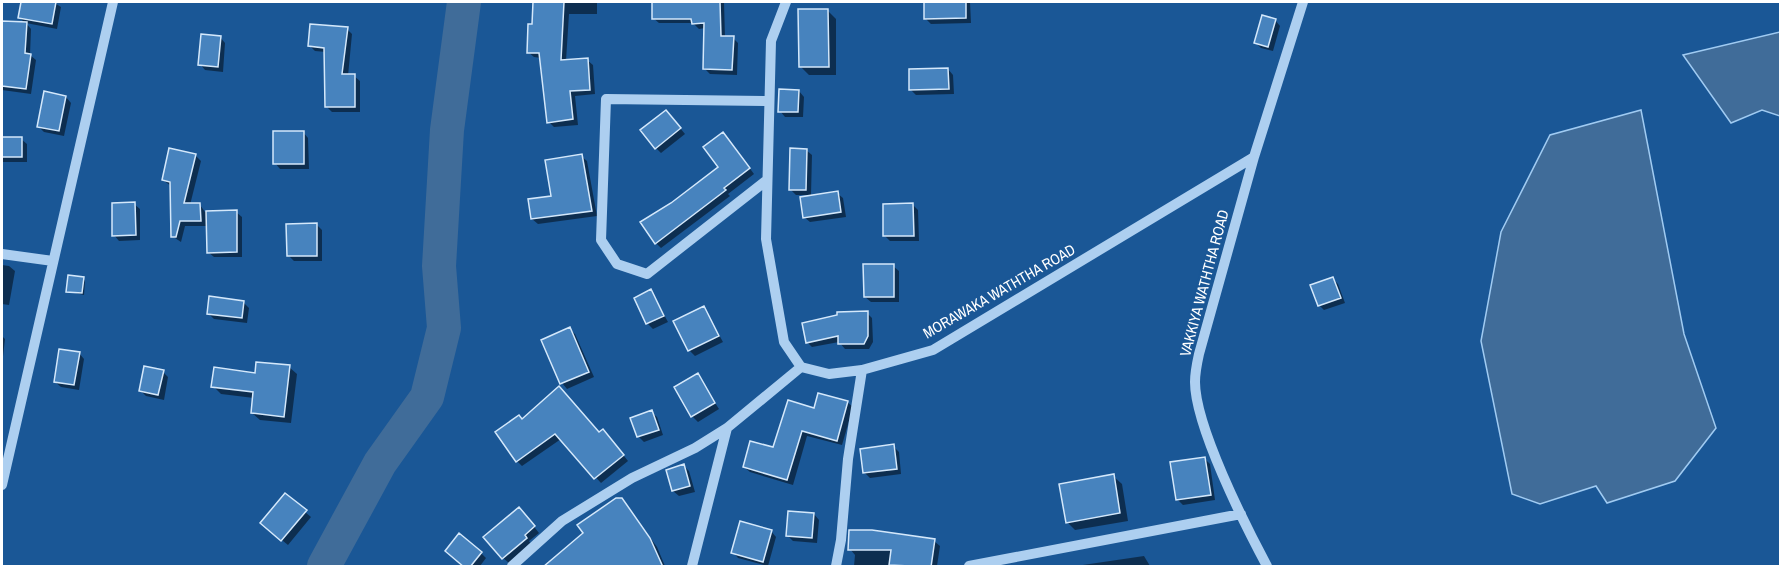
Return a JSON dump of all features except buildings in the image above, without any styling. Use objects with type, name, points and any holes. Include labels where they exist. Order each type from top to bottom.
[{"type":"street","points":[[2,485],[113,2]]},
{"type":"street","points":[[512,567],[562,521],[632,478],[695,448],[727,428],[801,367],[784,342],[766,239],[771,41],[786,2]]},
{"type":"street","name":"VAKKIYA WATHTHA ROAD","points":[[1267,567],[1241,514],[1203,423],[1195,382],[1198,354],[1254,157],[1304,2]]},
{"type":"street","points":[[768,180],[647,274],[617,264],[601,240],[606,99],[769,101]]},
{"type":"street","name":"MORAWAKA WATHTHA ROAD","points":[[801,367],[829,374],[862,370],[933,350],[1254,157]]},
{"type":"street","points":[[2,254],[53,261]]},
{"type":"street","points":[[836,567],[841,540],[848,459],[862,370]]},
{"type":"street","points":[[692,567],[727,428]]},
{"type":"street","points":[[969,567],[1241,514]]},
{"type":"water","points":[[1780,32],[1780,116],[1762,110],[1731,123],[1683,55]]},
{"type":"water","points":[[1641,110],[1684,334],[1716,428],[1675,481],[1607,503],[1596,486],[1540,504],[1512,494],[1481,341],[1501,232],[1550,135]]},
{"type":"waterway","points":[[324,566],[380,463],[427,397],[444,328],[439,266],[447,130],[464,2]]}]
